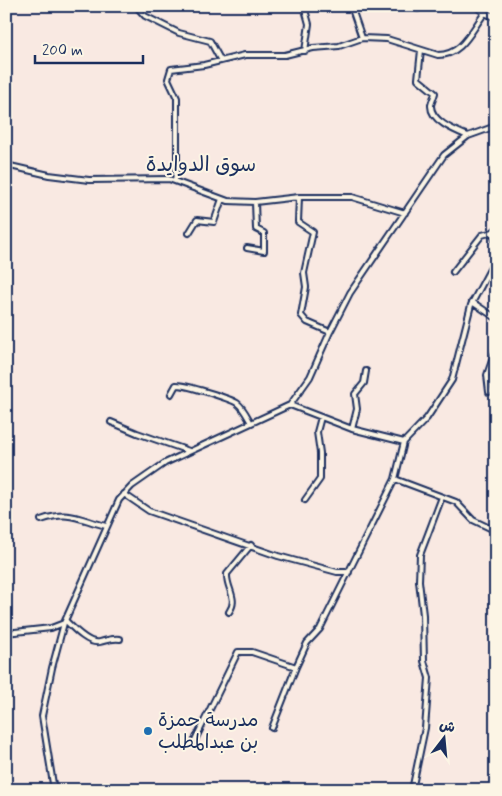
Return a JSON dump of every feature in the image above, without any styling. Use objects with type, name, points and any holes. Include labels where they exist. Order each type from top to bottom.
[{"type":"street","points":[[136,6],[146,16],[179,33],[210,41],[221,61]]},
{"type":"street","points":[[304,6],[309,24],[305,51]]},
{"type":"street","points":[[351,6],[362,38]]},
{"type":"street","points":[[477,6],[485,13],[496,17]]},
{"type":"street","points":[[174,181],[177,165],[177,98],[169,83],[169,72],[174,69],[245,55],[286,55],[339,46],[362,38],[387,39],[438,55],[453,53],[474,30],[485,13]]},
{"type":"street","points":[[421,50],[418,78],[435,93],[431,106],[434,114],[456,131],[468,136]]},
{"type":"street","points":[[54,790],[42,716],[65,622],[114,507],[124,494],[147,475],[189,451],[290,405],[310,377],[350,293],[444,155],[468,136],[496,126]]},
{"type":"street","points":[[6,165],[64,178],[174,181],[222,199],[255,202],[299,197],[352,197],[405,213]]},
{"type":"street","points":[[299,197],[298,222],[313,232],[304,278],[306,287],[300,315],[307,322],[330,332]]},
{"type":"street","points":[[189,234],[197,220],[214,222],[222,199]]},
{"type":"street","points":[[247,248],[264,251],[264,233],[256,229],[255,202]]},
{"type":"street","points":[[453,272],[482,235],[494,230],[496,245]]},
{"type":"street","points":[[272,728],[307,643],[320,629],[395,480],[404,442],[428,418],[452,380],[462,332],[472,302],[496,258]]},
{"type":"street","points":[[472,302],[496,318]]},
{"type":"street","points":[[489,392],[487,375],[496,349]]},
{"type":"street","points":[[352,429],[357,409],[355,394],[364,383],[366,371]]},
{"type":"street","points":[[170,394],[176,385],[183,384],[200,389],[212,396],[237,403],[251,423]]},
{"type":"street","points":[[290,405],[352,429],[404,442]]},
{"type":"street","points":[[305,500],[320,479],[320,453],[317,432],[321,417]]},
{"type":"street","points":[[111,422],[189,451]]},
{"type":"street","points":[[395,480],[456,502],[473,520],[496,531]]},
{"type":"street","points":[[124,494],[149,511],[287,559],[338,572],[349,572]]},
{"type":"street","points":[[412,790],[425,728],[429,678],[424,661],[423,615],[419,581],[420,555],[442,497]]},
{"type":"street","points":[[41,520],[57,514],[67,514],[106,526]]},
{"type":"street","points":[[229,612],[233,608],[233,595],[226,580],[227,574],[251,545]]},
{"type":"street","points":[[6,633],[51,628],[65,622]]},
{"type":"street","points":[[65,622],[91,641],[98,642],[109,638],[120,640]]},
{"type":"street","points":[[193,744],[240,650],[252,652],[296,667]]},
{"type":"place","name":"مدرسة حمزة بن عبدالمطلب","points":[[148,731]]},
{"type":"district","name":"سوق الدوايدة","points":[[201,165]]}]
